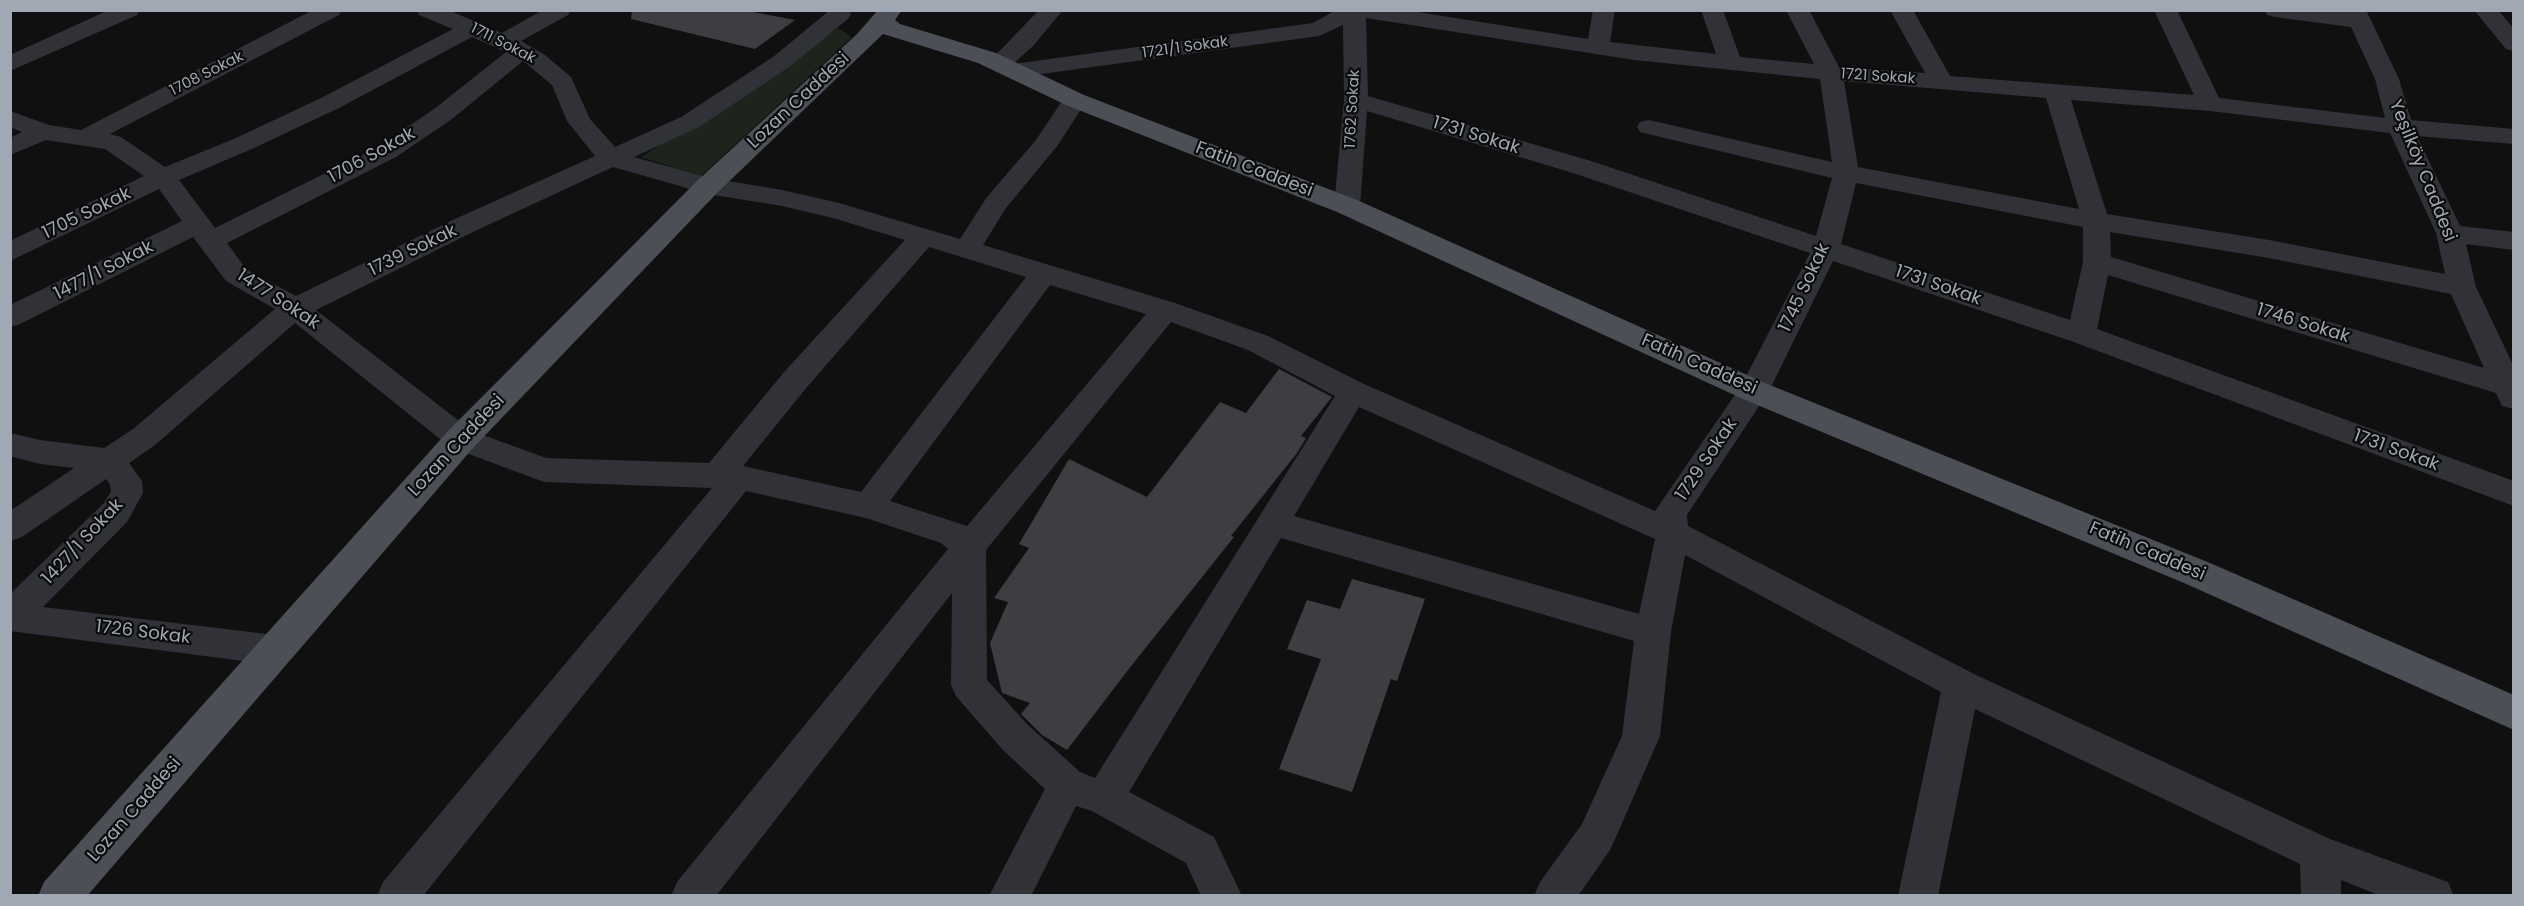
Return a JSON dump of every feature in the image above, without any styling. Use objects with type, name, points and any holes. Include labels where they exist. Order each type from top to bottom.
[{"type":"main road","name":"Fatih Caddesi","points":[[887,17],[892,29],[987,58],[1075,100],[1347,206],[1754,391],[2197,573],[2514,713]]},
{"type":"main road","name":"Lozan Caddesi","points":[[59,896],[461,439],[708,186],[887,17]]},
{"type":"street","points":[[10,64],[129,10]]},
{"type":"street","name":"1708 Sokak","points":[[84,138],[331,10]]},
{"type":"street","name":"1711 Sokak","points":[[427,10],[512,46],[563,82],[579,121],[612,159]]},
{"type":"street","name":"1706 Sokak","points":[[204,233],[387,152],[443,114],[512,46],[560,10]]},
{"type":"street","points":[[1006,68],[1025,41],[1052,10]]},
{"type":"street","name":"1721/1 Sokak","points":[[1006,68],[1319,29],[1355,10]]},
{"type":"street","name":"1721 Sokak","points":[[1355,10],[1493,20],[1598,47],[1731,63],[2210,104],[2400,127],[2514,137]]},
{"type":"street","name":"1762 Sokak","points":[[1347,206],[1356,100],[1355,10]]},
{"type":"street","points":[[1598,47],[1604,10]]},
{"type":"street","points":[[1712,10],[1731,63]]},
{"type":"street","name":"1745 Sokak","points":[[1754,391],[1826,248],[1846,173],[1831,73],[1797,10]]},
{"type":"street","points":[[1901,10],[1941,81]]},
{"type":"street","points":[[2165,10],[2210,104]]},
{"type":"street","points":[[2275,10],[2358,16]]},
{"type":"street","points":[[2485,10],[2514,45]]},
{"type":"street","points":[[832,12],[887,17]]},
{"type":"street","name":"1739 Sokak","points":[[10,528],[144,437],[295,308],[465,225],[690,122],[781,62],[832,12]]},
{"type":"street","name":"Yeşilköy Caddesi","points":[[2358,16],[2387,79],[2400,127],[2450,233],[2462,287],[2511,392]]},
{"type":"street","name":"1705 Sokak","points":[[10,252],[163,177],[245,143],[330,103],[472,28]]},
{"type":"street","points":[[2056,91],[2096,221],[2097,262],[2081,334]]},
{"type":"street","points":[[966,250],[996,203],[1045,145],[1075,100]]},
{"type":"street","name":"1731 Sokak","points":[[1356,100],[1582,167],[2081,334],[2514,494]]},
{"type":"street","name":"1477 Sokak","points":[[10,118],[43,132],[112,141],[163,177],[236,275],[295,308],[461,439],[544,470],[729,476],[868,506],[953,534],[969,547]]},
{"type":"street","points":[[1649,127],[1846,173],[2096,221],[2269,249],[2462,287]]},
{"type":"street","points":[[10,148],[43,132]]},
{"type":"street","points":[[612,159],[708,186],[782,198],[839,211],[1043,275],[1165,310],[1258,343],[1353,392],[1673,533],[1961,685],[2320,854],[2434,896]]},
{"type":"street","name":"1477/1 Sokak","points":[[10,317],[204,233]]},
{"type":"street","points":[[2450,233],[2514,241]]},
{"type":"street","points":[[397,896],[729,476],[796,379],[922,238]]},
{"type":"street","name":"1746 Sokak","points":[[2097,262],[2511,392]]},
{"type":"street","points":[[868,506],[1043,275]]},
{"type":"street","points":[[691,896],[969,547],[1165,310]]},
{"type":"street","points":[[2485,333],[2514,339]]},
{"type":"street","name":"1729 Sokak","points":[[1554,896],[1596,837],[1641,736],[1653,632],[1673,533],[1670,514],[1754,391]]},
{"type":"street","points":[[1104,798],[1353,392]]},
{"type":"street","points":[[10,444],[40,452],[110,461]]},
{"type":"street","name":"1427/1 Sokak","points":[[11,617],[115,513],[127,494],[126,481],[110,461]]},
{"type":"street","points":[[1273,523],[1653,632]]},
{"type":"street","points":[[969,547],[969,685],[1015,737],[1066,785],[1104,798],[1200,850],[1222,896]]},
{"type":"street","name":"1726 Sokak","points":[[11,617],[275,650]]},
{"type":"street","points":[[1918,896],[1961,685]]},
{"type":"street","points":[[1009,896],[1066,785]]},
{"type":"street","points":[[2320,854],[2321,896]]},
{"type":"shaded area","points":[[838,28],[852,37],[701,176],[641,157]]},
{"type":"building","points":[[632,10],[742,10],[795,20],[755,49],[631,19]]},
{"type":"building","points":[[1279,369],[1332,397],[1301,436],[1306,438],[1297,453],[1067,750],[1042,735],[1021,714],[1030,703],[1002,693],[990,643],[1008,602],[994,598],[1029,548],[1019,544],[1069,459],[1147,497],[1220,402],[1246,413]]},
{"type":"building","points":[[1352,579],[1425,599],[1397,681],[1391,679],[1352,792],[1279,769],[1321,659],[1287,649],[1307,600],[1340,609]]}]
